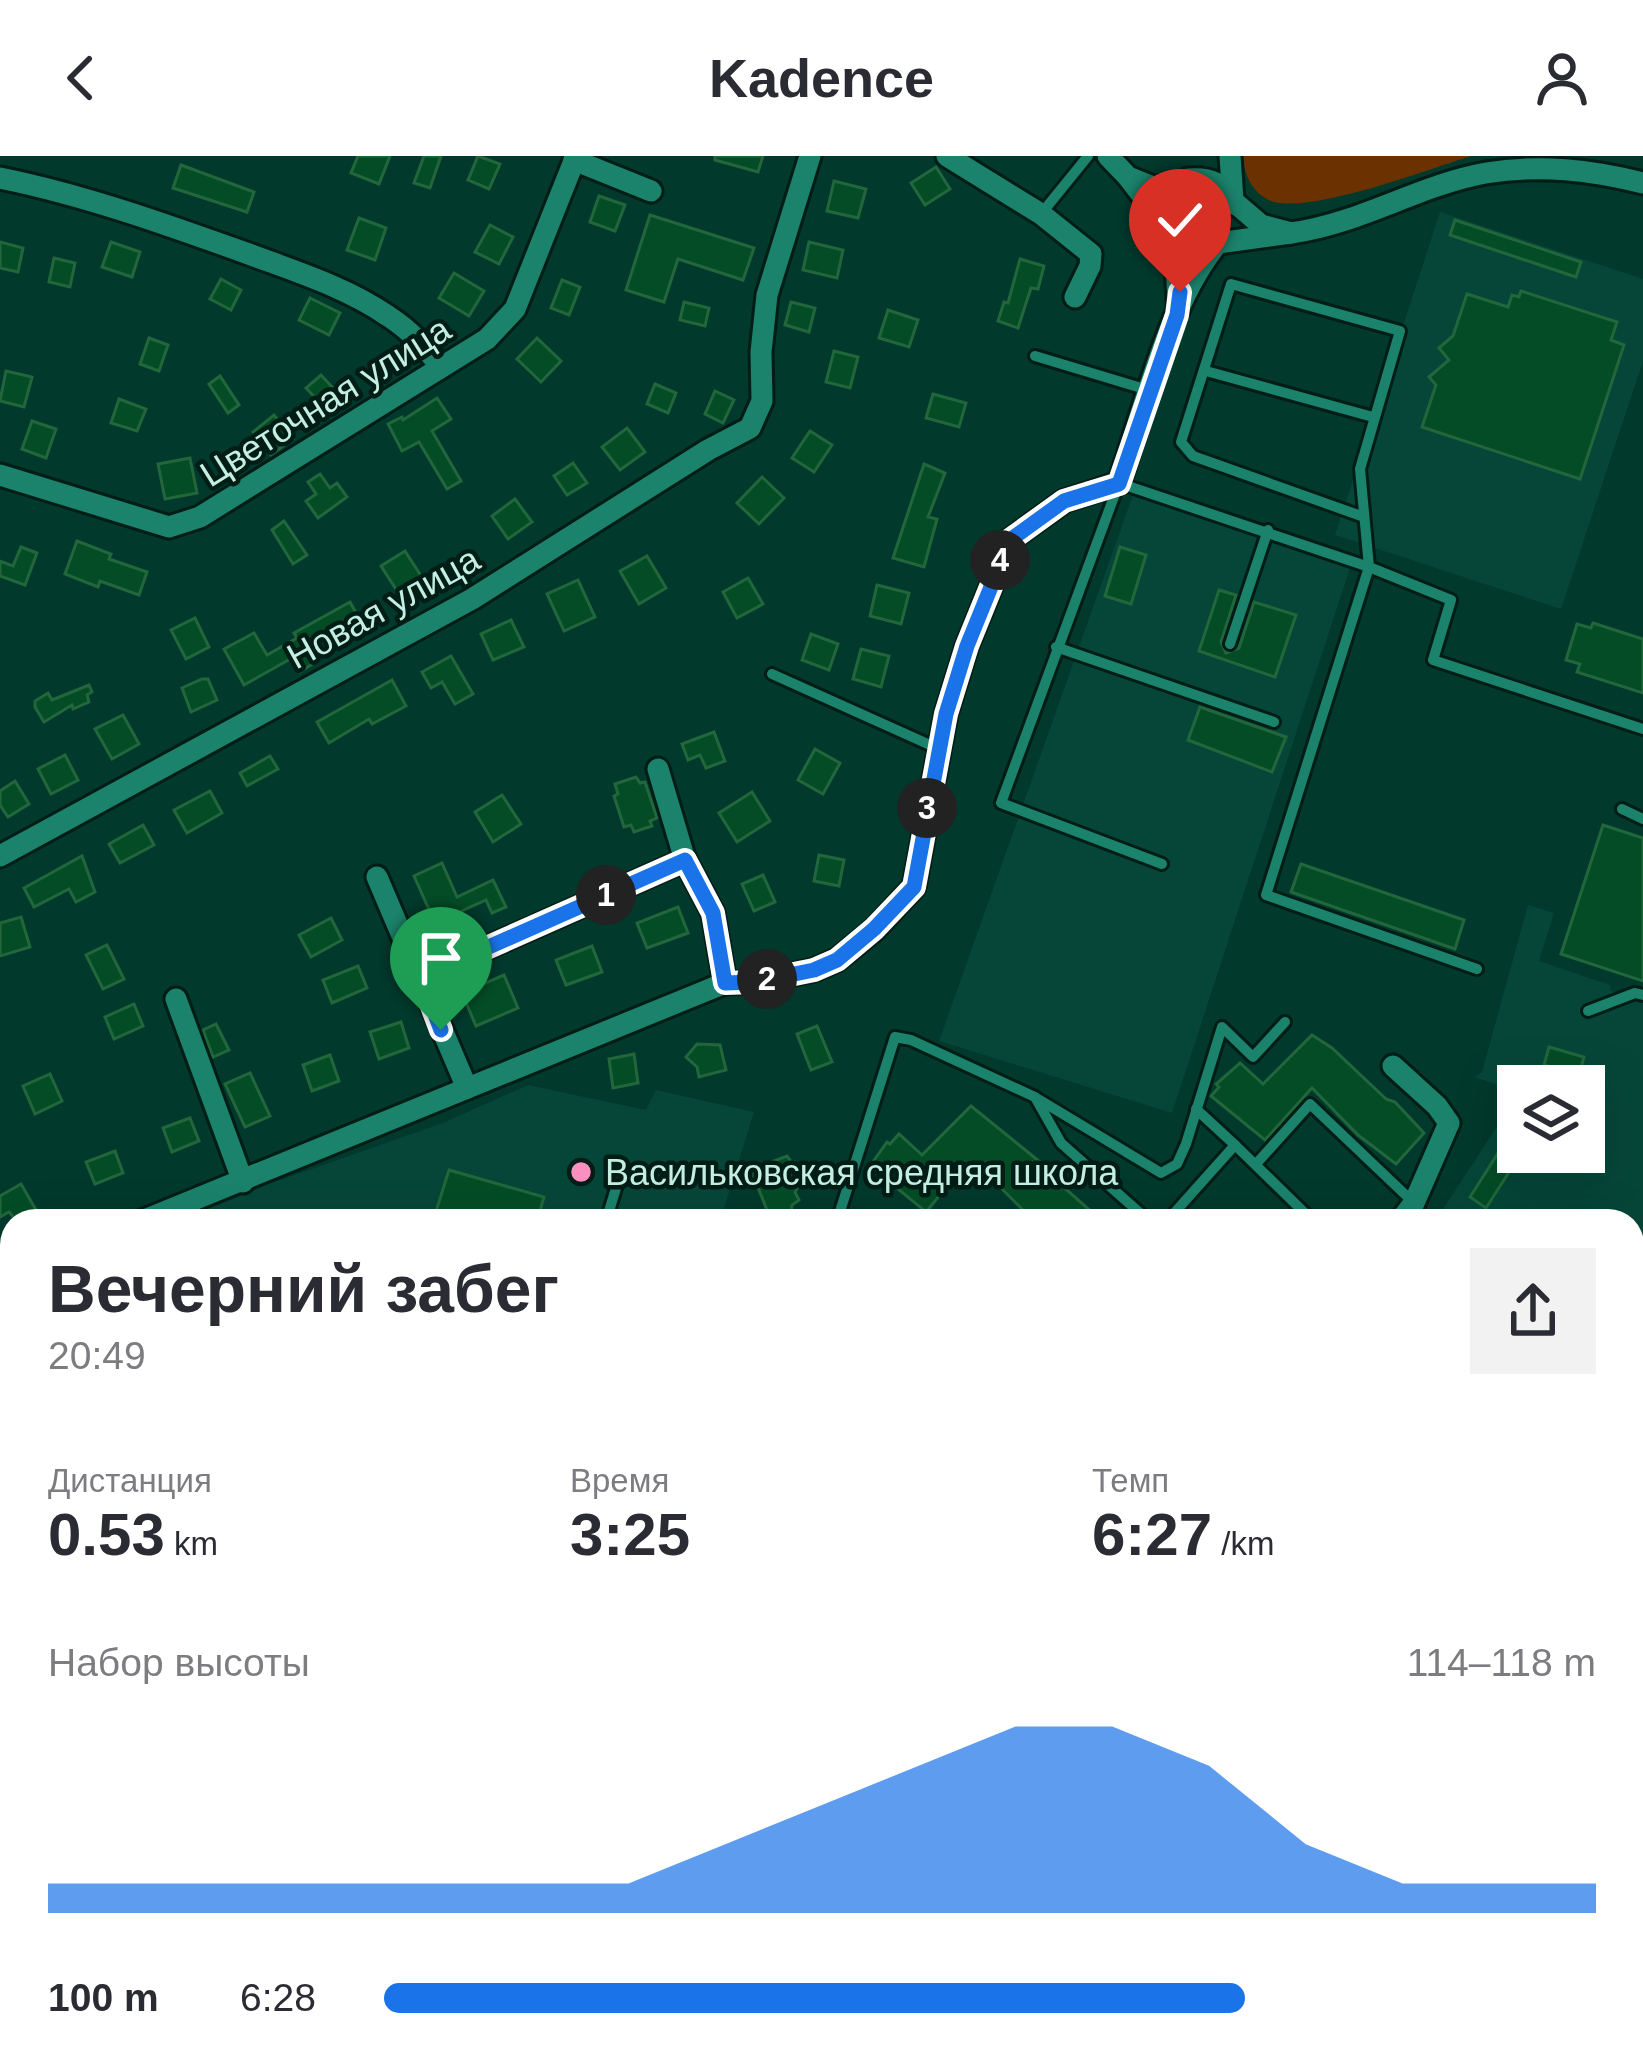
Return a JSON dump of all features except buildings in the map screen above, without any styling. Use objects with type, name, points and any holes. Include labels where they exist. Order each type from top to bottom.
[{"type":"street","name":"Новая улица","points":[[0,856],[472,599],[707,450],[750,428],[762,401],[767,295],[810,156]]},
{"type":"street","points":[[947,156],[1041,214],[1091,254],[1075,297]]},
{"type":"street","points":[[1108,156],[1171,234],[1196,249],[1331,227],[1483,173],[1538,167],[1643,183]]},
{"type":"street","points":[[1177,315],[1180,292],[1164,207],[1182,182],[1220,156]]},
{"type":"street","points":[[173,1209],[725,983],[814,970],[837,960],[893,911],[914,887],[939,749],[967,646],[1010,540],[1064,501],[1119,484],[1177,315],[1198,272],[1232,226],[1230,156]]},
{"type":"street","points":[[575,158],[651,191]]},
{"type":"street","name":"Цветочная улица","points":[[0,475],[170,526],[200,517],[487,340],[514,310],[575,158]]},
{"type":"street","points":[[1128,177],[1153,187],[1215,181],[1261,224],[1291,233]]},
{"type":"street","points":[[0,178],[51,188],[172,227],[345,292],[415,335],[441,367]]},
{"type":"street","points":[[658,769],[685,860],[713,913],[725,983]]},
{"type":"street","points":[[421,977],[685,860]]},
{"type":"street","points":[[377,877],[467,1088]]},
{"type":"street","points":[[176,999],[243,1182]]},
{"type":"street","points":[[1394,1066],[1437,1106],[1449,1124],[1408,1209]]},
{"type":"lane","points":[[1041,214],[1088,156]]},
{"type":"lane","points":[[1364,517],[1193,456],[1180,442],[1231,284],[1400,331],[1360,469],[1369,567],[1266,895],[1477,969]]},
{"type":"lane","points":[[1035,356],[1151,390]]},
{"type":"lane","points":[[1206,371],[1373,418]]},
{"type":"lane","points":[[1162,864],[1001,803],[1119,484],[1268,530],[1450,600],[1433,660],[1643,729]]},
{"type":"lane","points":[[1230,644],[1268,530]]},
{"type":"lane","points":[[1055,647],[1274,722]]},
{"type":"lane","points":[[772,674],[939,749]]},
{"type":"lane","points":[[1622,809],[1643,819]]},
{"type":"lane","points":[[1588,1011],[1635,993],[1643,995]]},
{"type":"lane","points":[[841,1209],[895,1036],[1035,1097],[1161,1173],[1178,1164],[1222,1027],[1253,1057],[1285,1022]]},
{"type":"lane","points":[[1035,1097],[1061,1143],[1135,1209]]},
{"type":"lane","points":[[1256,1164],[1310,1104],[1404,1209]]},
{"type":"lane","points":[[1196,1109],[1301,1209]]},
{"type":"lane","points":[[1177,1209],[1234,1144]]},
{"type":"lane","points":[[610,1209],[620,1175]]},
{"type":"shaded area","points":[[1243,156],[1471,156],[1369,189],[1289,204],[1271,201],[1254,188]]},
{"type":"shaded area","points":[[1440,212],[1643,279],[1643,361],[1561,609],[1335,535]]},
{"type":"shaded area","points":[[1134,492],[1352,562],[1172,1113],[939,1041]]},
{"type":"shaded area","points":[[1528,905],[1554,913],[1539,961],[1643,1000],[1643,1209],[1443,1209],[1497,1127],[1497,1173],[1605,1173],[1605,1065],[1497,1065],[1497,1084],[1474,1077],[1482,1072]]},
{"type":"shaded area","name":"Васильковская средняя школа","points":[[528,1085],[646,1110],[656,1090],[754,1112],[724,1209],[208,1209],[443,1123]]},
{"type":"place","name":"Васильковская средняя школа","points":[[581,1172]]},
{"type":"route","points":[[441,1030],[421,977],[685,860],[713,913],[725,983],[814,970],[837,960],[893,911],[914,887],[946,714],[996,570],[1010,540],[1064,501],[1119,484],[1177,315],[1180,292]]}]
